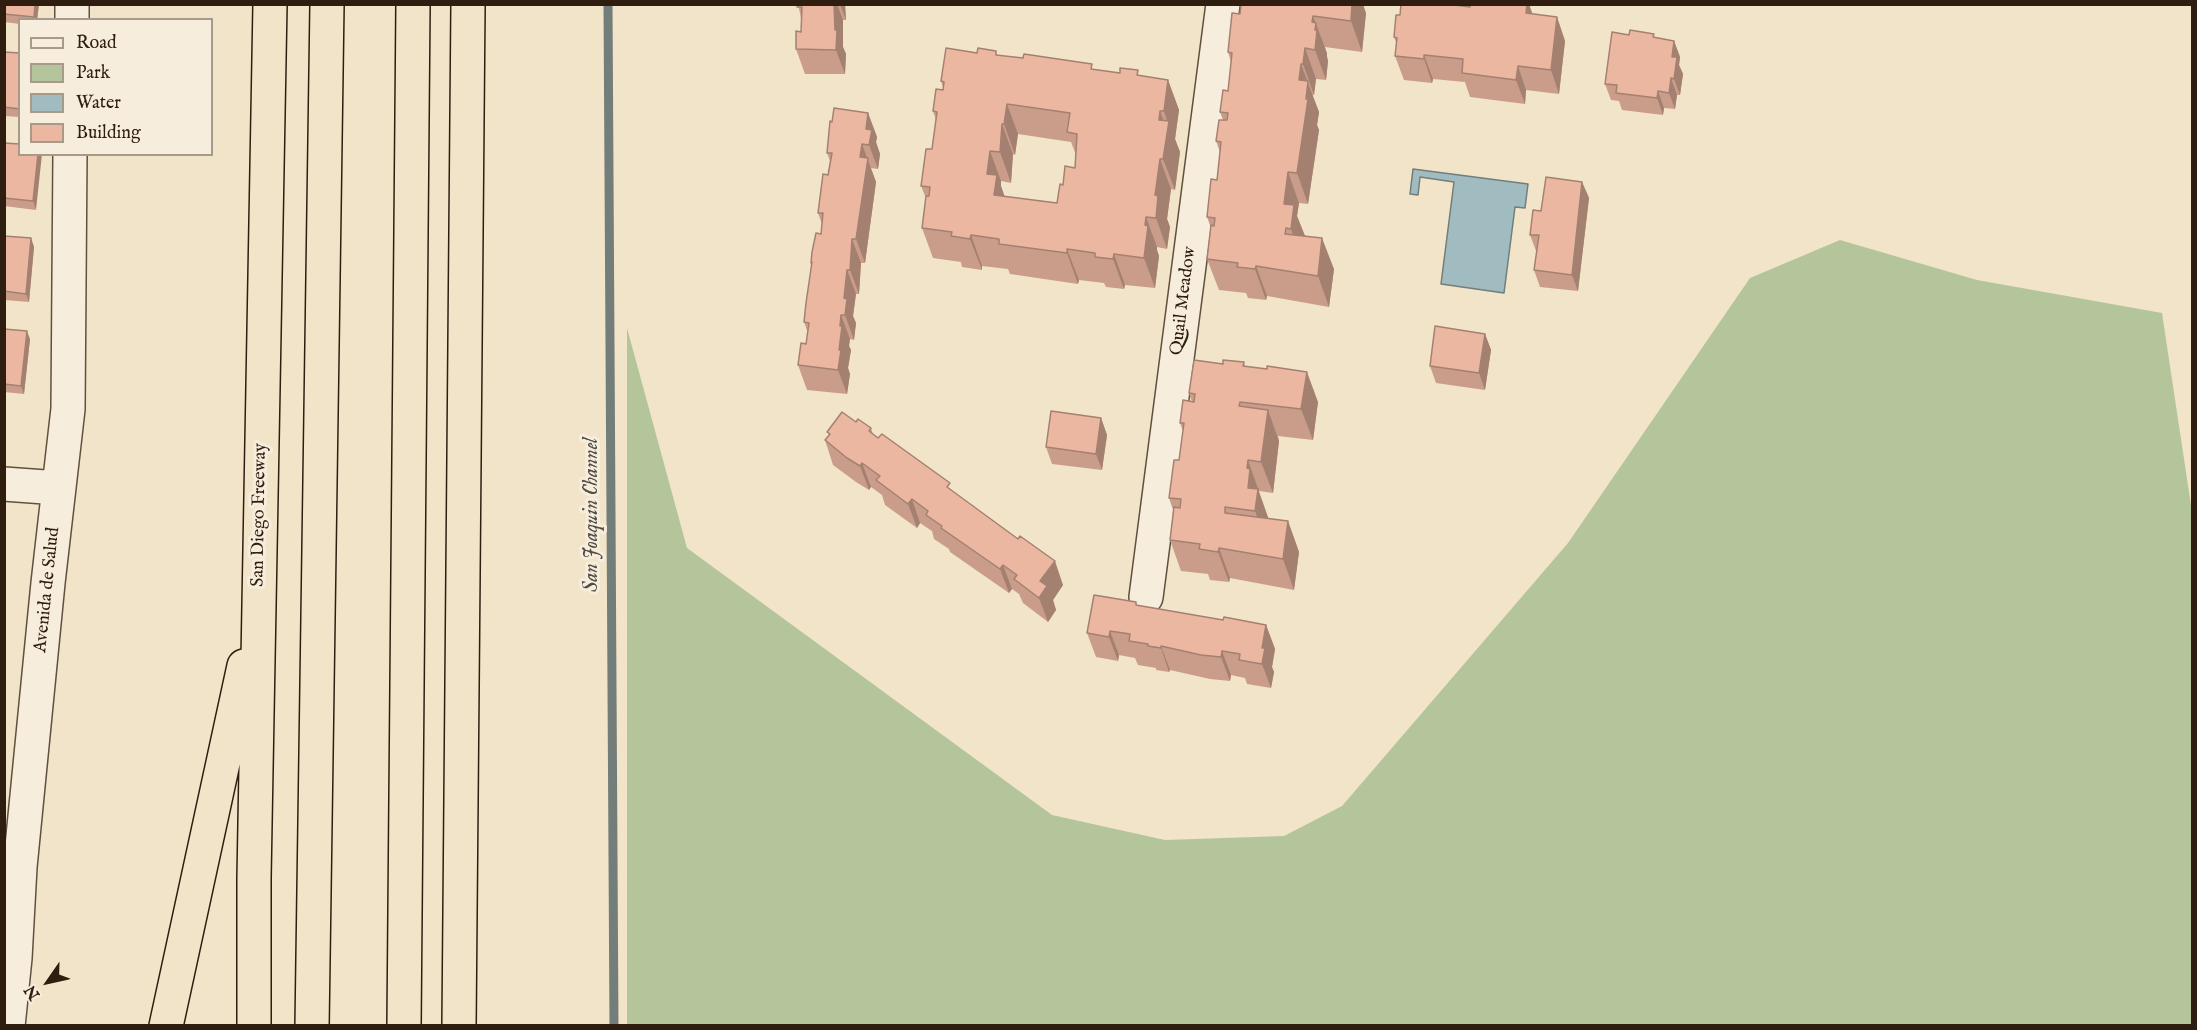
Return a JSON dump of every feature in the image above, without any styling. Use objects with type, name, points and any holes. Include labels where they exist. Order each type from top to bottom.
[{"type":"highway","name":"San Diego Freeway","points":[[254,1026],[254,878],[270,4]]},
{"type":"highway","points":[[312,1026],[327,4]]},
{"type":"highway","points":[[404,1026],[413,4]]},
{"type":"highway","points":[[459,1026],[468,4]]},
{"type":"highway","points":[[166,1026],[259,596]]},
{"type":"street","name":"Quail Meadow","points":[[1146,597],[1223,4]]},
{"type":"street","name":"Avenida de Salud","points":[[8,1026],[15,958],[20,867],[68,409],[70,156]]},
{"type":"street","points":[[4,484],[59,488]]},
{"type":"green space","points":[[1840,240],[1977,280],[2162,313],[2192,512],[2192,1025],[627,1025],[627,328],[687,548],[1052,815],[1165,840],[1284,836],[1342,806],[1568,543],[1750,278]]},
{"type":"water","points":[[1413,169],[1528,184],[1525,208],[1515,207],[1504,293],[1441,284],[1454,182],[1420,177],[1418,195],[1410,194]]},
{"type":"building","points":[[4,4],[35,4],[34,17],[4,14]]},
{"type":"building","points":[[798,4],[834,4],[835,30],[837,30],[836,50],[796,49],[796,31],[801,32],[802,7],[797,7]]},
{"type":"building","points":[[1239,4],[1352,4],[1351,21],[1313,16],[1312,22],[1316,23],[1315,30],[1317,30],[1315,50],[1305,48],[1299,80],[1308,81],[1306,99],[1308,99],[1297,173],[1288,172],[1284,204],[1294,205],[1291,229],[1286,228],[1285,234],[1322,238],[1318,276],[1256,266],[1255,269],[1237,267],[1238,263],[1207,259],[1211,225],[1214,226],[1215,218],[1207,217],[1211,179],[1217,180],[1221,142],[1216,141],[1219,120],[1227,120],[1228,113],[1220,112],[1223,90],[1228,91],[1232,53],[1228,52],[1232,13],[1240,14],[1241,5]]},
{"type":"building","points":[[1401,4],[1447,4],[1470,7],[1470,4],[1527,4],[1526,13],[1557,17],[1551,70],[1518,66],[1516,80],[1462,73],[1463,59],[1424,55],[1424,59],[1395,56],[1396,15],[1400,15]]},
{"type":"building","points":[[1630,30],[1654,34],[1653,37],[1674,41],[1672,57],[1677,57],[1674,79],[1671,78],[1669,93],[1658,91],[1657,98],[1616,93],[1617,85],[1605,84],[1612,32],[1629,35]]},
{"type":"building","points":[[946,48],[977,53],[978,48],[996,51],[996,55],[1023,58],[1024,54],[1092,64],[1091,69],[1120,73],[1120,68],[1138,70],[1137,75],[1168,80],[1164,111],[1160,111],[1159,120],[1169,121],[1155,195],[1158,196],[1156,218],[1146,217],[1145,225],[1148,226],[1144,258],[1114,254],[1113,259],[1095,257],[1095,253],[1067,249],[1067,253],[999,244],[999,239],[971,235],[970,239],[951,236],[952,232],[922,228],[926,196],[929,196],[930,187],[921,186],[926,149],[932,149],[937,112],[933,111],[936,89],[943,90],[944,82],[941,81]],"holes":[[[1007,104],[1070,113],[1067,132],[1077,134],[1075,168],[1065,166],[1063,185],[1060,184],[1057,203],[994,195],[997,175],[987,174],[990,151],[1000,152],[1002,124],[1004,124]]]},
{"type":"building","points":[[4,52],[18,53],[18,109],[4,107]]},
{"type":"building","points":[[834,108],[868,113],[866,129],[872,130],[869,145],[862,144],[860,157],[868,158],[856,239],[852,239],[850,270],[847,270],[844,298],[847,299],[845,315],[841,315],[839,350],[841,350],[838,370],[798,365],[801,343],[806,344],[809,323],[804,322],[806,303],[816,233],[821,234],[823,213],[818,213],[823,174],[828,175],[832,153],[827,153],[830,121],[832,122]]},
{"type":"building","points":[[4,143],[18,144],[18,156],[38,156],[33,201],[4,198]]},
{"type":"building","points":[[1546,177],[1582,182],[1572,275],[1534,270],[1539,235],[1530,235],[1533,210],[1541,211]]},
{"type":"building","points":[[4,236],[31,238],[26,294],[4,291]]},
{"type":"building","points":[[1435,326],[1485,334],[1479,373],[1430,366]]},
{"type":"building","points":[[4,329],[27,331],[21,386],[4,384]]},
{"type":"building","points":[[1194,360],[1223,364],[1223,360],[1244,362],[1243,366],[1267,369],[1267,366],[1307,372],[1301,409],[1240,402],[1239,406],[1268,410],[1261,462],[1248,460],[1247,468],[1250,469],[1248,488],[1258,489],[1255,511],[1225,507],[1225,513],[1288,521],[1283,559],[1219,548],[1218,552],[1199,549],[1200,544],[1170,540],[1174,507],[1180,508],[1181,499],[1169,498],[1174,460],[1179,460],[1184,423],[1180,423],[1183,400],[1194,402],[1195,394],[1189,393]]},
{"type":"building","points":[[1051,411],[1101,418],[1096,454],[1046,447]]},
{"type":"building","points":[[842,412],[856,422],[858,419],[871,428],[869,431],[878,438],[882,434],[950,483],[947,487],[1018,539],[1020,536],[1055,561],[1040,581],[1047,586],[1039,598],[1014,579],[1017,575],[1003,565],[1000,569],[941,528],[942,526],[926,515],[928,511],[912,499],[908,504],[876,480],[880,476],[862,463],[860,466],[847,458],[825,440],[830,434],[827,432]]},
{"type":"building","points":[[1094,595],[1136,602],[1136,605],[1266,625],[1262,664],[1239,660],[1240,654],[1222,651],[1221,657],[1161,646],[1161,648],[1148,646],[1148,644],[1129,641],[1130,634],[1110,631],[1109,637],[1087,633]]},
{"type":"waterway","name":"San Joaquin Channel","points":[[608,4],[614,1026]]}]
